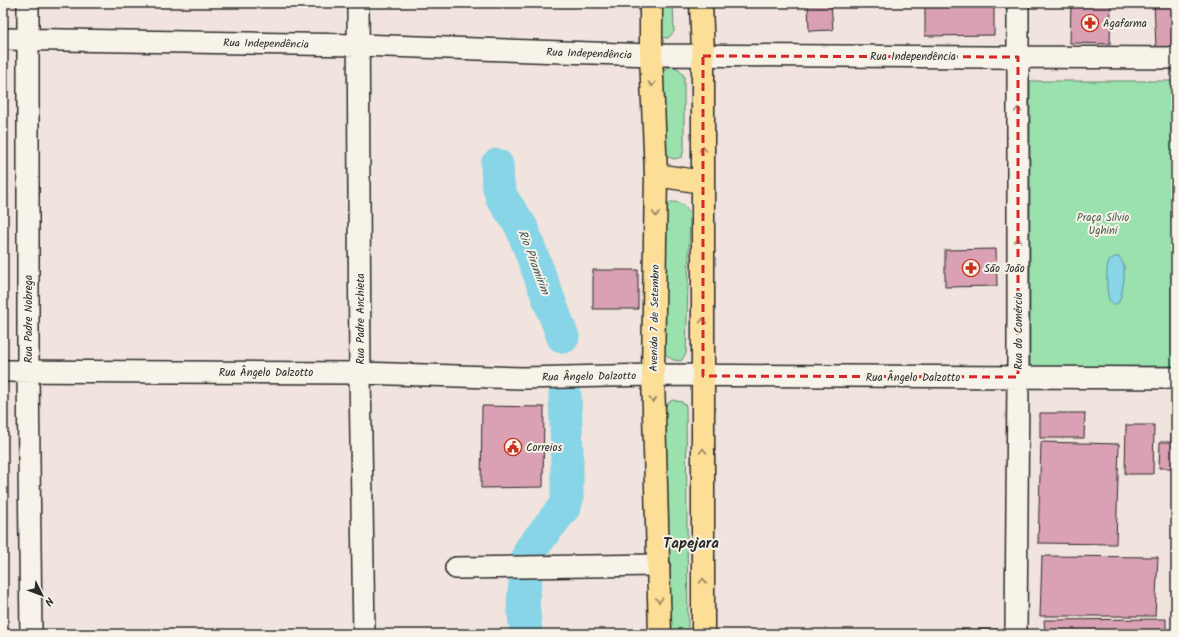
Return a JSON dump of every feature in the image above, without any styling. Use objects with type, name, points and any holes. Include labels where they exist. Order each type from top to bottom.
[{"type":"main road","name":"Avenida 7 de Setembro","points":[[651,3],[651,55],[656,175],[653,375],[660,634]]},
{"type":"main road","points":[[702,3],[703,634]]},
{"type":"main road","points":[[656,175],[703,182]]},
{"type":"street","name":"Rua Padre Nobrega","points":[[28,3],[28,371],[31,634]]},
{"type":"street","name":"Rua Padre Anchieta","points":[[358,3],[360,373],[364,634]]},
{"type":"street","name":"Rua do Comércio","points":[[1016,634],[1018,3]]},
{"type":"street","name":"Rua Independência","points":[[3,39],[358,45],[703,56],[1018,56],[1176,58]]},
{"type":"street","name":"Rua Ângelo Dalzotto","points":[[3,371],[360,373],[523,378],[653,375],[1176,378]]},
{"type":"street","points":[[456,568],[659,565]]},
{"type":"highlighted area","points":[[703,56],[1018,57],[1018,377],[703,376]]},
{"type":"green space","points":[[655,3],[673,3],[674,32],[668,38],[659,37]]},
{"type":"green space","points":[[672,66],[679,69],[684,76],[684,148],[682,157],[674,159],[666,156],[663,149],[661,78],[664,69]]},
{"type":"green space","name":"Praça Silvio Ughini","points":[[1030,81],[1176,81],[1176,366],[1030,367]]},
{"type":"green space","points":[[670,202],[683,205],[690,215],[686,354],[681,361],[673,360],[665,354],[664,347],[665,209]]},
{"type":"green space","points":[[672,400],[682,402],[686,406],[688,634],[665,634],[664,410],[667,404]]},
{"type":"water","points":[[1115,257],[1119,257],[1123,262],[1124,275],[1119,301],[1117,304],[1112,304],[1108,296],[1107,267],[1108,263]]},
{"type":"building","points":[[831,3],[833,30],[809,31],[808,4]]},
{"type":"building","points":[[925,3],[994,3],[994,35],[925,36]]},
{"type":"building","name":"Agafarma","points":[[1071,3],[1111,3],[1110,44],[1070,43]]},
{"type":"building","points":[[1154,3],[1176,3],[1176,46],[1156,47]]},
{"type":"building","name":"São João","points":[[996,249],[997,286],[945,287],[945,250]]},
{"type":"building","points":[[593,270],[638,270],[638,309],[593,309]]},
{"type":"building","name":"Correios","points":[[482,406],[544,407],[543,487],[481,488]]},
{"type":"building","points":[[1040,413],[1085,413],[1084,438],[1040,438]]},
{"type":"building","points":[[1172,421],[1176,421],[1176,468],[1159,468],[1160,442],[1171,442]]},
{"type":"building","points":[[1126,425],[1154,425],[1153,474],[1125,474]]},
{"type":"building","points":[[1041,442],[1119,444],[1116,544],[1038,543]]},
{"type":"building","points":[[1042,556],[1158,557],[1155,616],[1040,616]]},
{"type":"building","points":[[1166,619],[1166,634],[1045,634],[1044,620]]},
{"type":"building","points":[[1005,629],[1005,634],[877,634],[877,631]]},
{"type":"waterway","name":"Rio Piramirim","points":[[497,165],[498,184],[502,198],[521,226],[563,337]]},
{"type":"waterway","name":"Rio Piramirim","points":[[526,634],[523,602],[528,556],[530,550],[565,506],[567,499],[565,395]]},
{"type":"place","name":"Agafarma","points":[[1090,23]]},
{"type":"place","name":"São João","points":[[971,268]]},
{"type":"place","name":"Correios","points":[[513,447]]},
{"type":"district","name":"Tapejara","points":[[691,543]]}]
